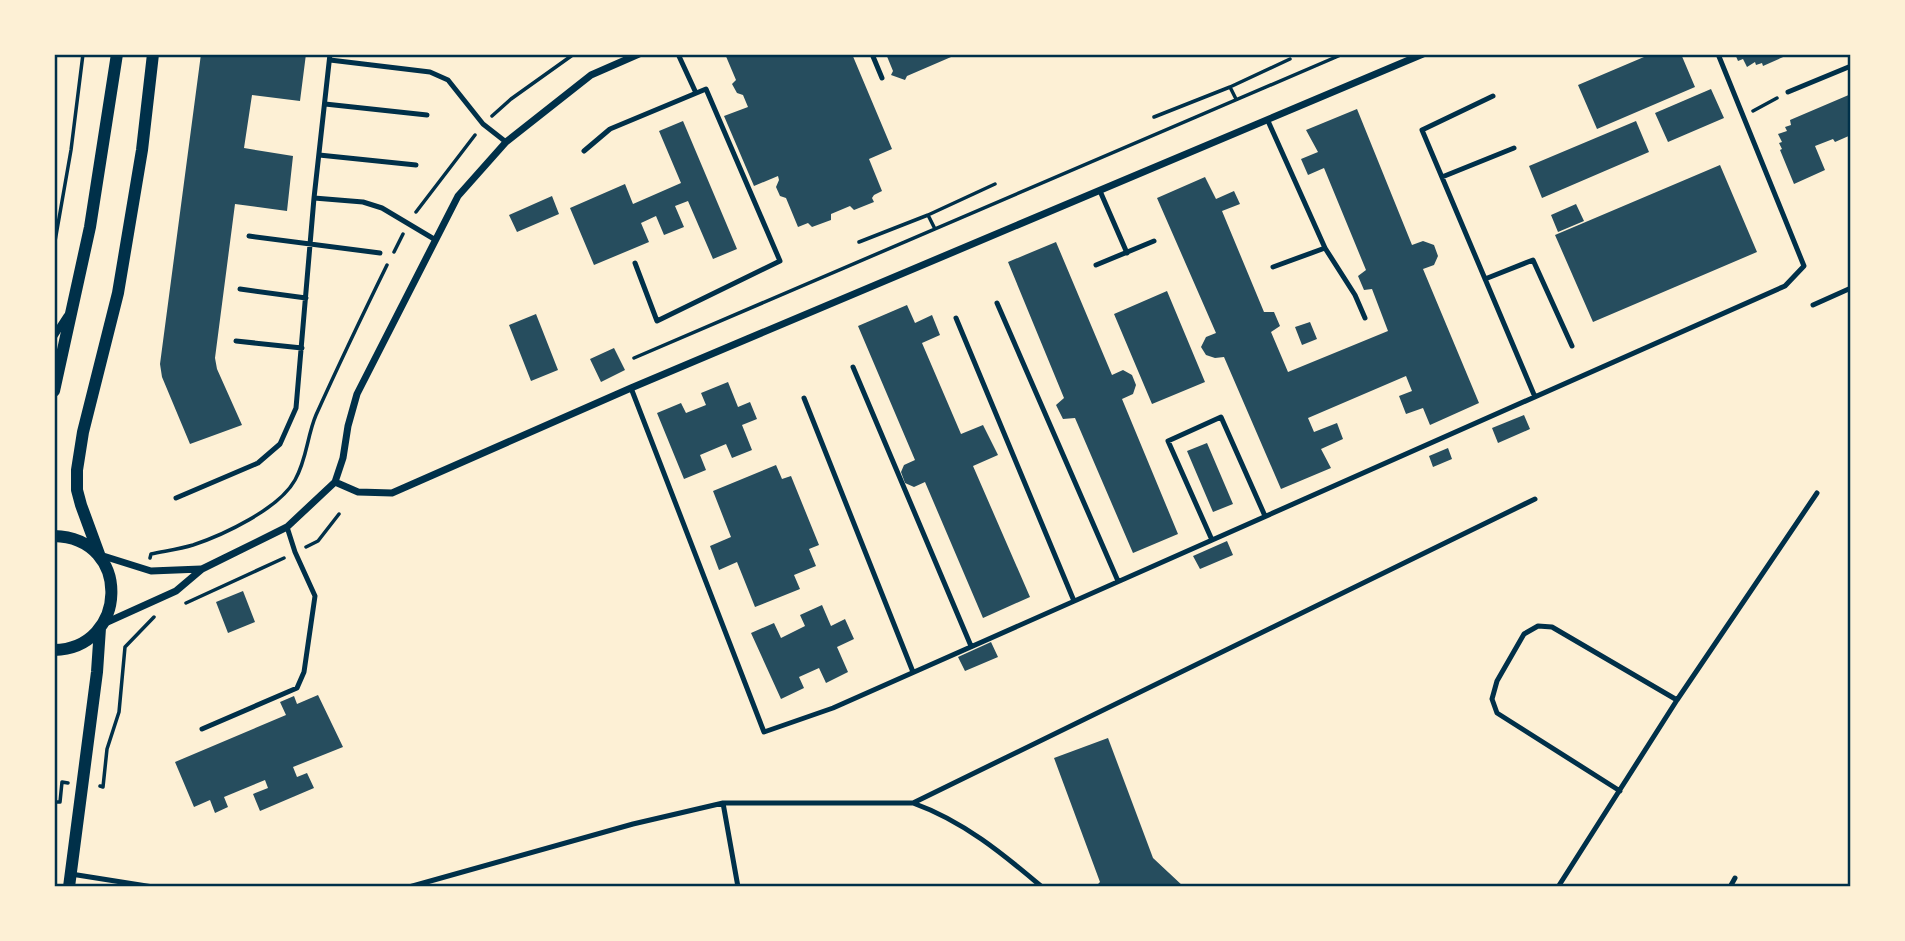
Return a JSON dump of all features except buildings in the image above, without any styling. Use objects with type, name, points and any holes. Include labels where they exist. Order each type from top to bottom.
[{"type":"street","points":[[54,391],[90,227],[117,54]]},
{"type":"street","points":[[70,881],[101,626],[110,608],[111,594],[108,569],[99,554],[81,505],[77,470],[83,432],[118,293],[142,150],[153,54]]},
{"type":"street","points":[[54,650],[78,645],[101,626],[176,591],[202,569],[287,527],[335,482],[357,394],[458,196],[506,142],[591,75],[639,54]]},
{"type":"street","points":[[335,482],[358,492],[392,493],[631,388],[1423,54]]},
{"type":"street","points":[[54,336],[73,308]]},
{"type":"street","points":[[54,536],[85,544],[99,554],[151,571],[202,569]]},
{"type":"lane","points":[[678,54],[696,93]]},
{"type":"lane","points":[[872,54],[883,78]]},
{"type":"lane","points":[[631,388],[764,732],[833,708],[1785,286],[1804,266],[1718,54]]},
{"type":"lane","points":[[176,498],[258,463],[280,444],[296,408],[314,198],[330,57],[430,72],[448,80],[483,124],[506,142]]},
{"type":"lane","points":[[1788,92],[1851,66]]},
{"type":"lane","points":[[583,151],[610,129],[706,89],[780,261],[657,321],[635,263]]},
{"type":"lane","points":[[1493,96],[1422,130],[1535,397]]},
{"type":"lane","points":[[325,104],[427,115]]},
{"type":"lane","points":[[1268,121],[1325,248],[1355,295],[1365,318]]},
{"type":"lane","points":[[1442,177],[1514,148]]},
{"type":"lane","points":[[319,155],[416,165]]},
{"type":"lane","points":[[1100,191],[1127,253]]},
{"type":"lane","points":[[314,198],[363,202],[382,208],[434,239]]},
{"type":"lane","points":[[249,236],[380,253]]},
{"type":"lane","points":[[1096,265],[1154,242]]},
{"type":"lane","points":[[1273,267],[1325,248]]},
{"type":"lane","points":[[1485,279],[1533,260],[1572,346]]},
{"type":"lane","points":[[1814,305],[1851,288]]},
{"type":"lane","points":[[240,289],[306,298]]},
{"type":"lane","points":[[997,303],[1118,581]]},
{"type":"lane","points":[[956,318],[1074,601]]},
{"type":"lane","points":[[236,341],[302,348]]},
{"type":"lane","points":[[853,367],[971,646]]},
{"type":"lane","points":[[804,398],[913,672]]},
{"type":"lane","points":[[1212,540],[1168,441],[1221,417],[1265,516]]},
{"type":"lane","points":[[1558,887],[1677,700],[1818,493]]},
{"type":"lane","points":[[913,803],[1535,499]]},
{"type":"lane","points":[[202,729],[297,688],[304,672],[315,596],[287,527]]},
{"type":"lane","points":[[1620,791],[1497,713],[1492,699],[1497,681],[1524,634],[1538,626],[1552,627],[1677,700]]},
{"type":"lane","points":[[723,803],[738,887]]},
{"type":"lane","points":[[409,887],[633,824],[723,803],[913,803],[976,834],[1042,887]]},
{"type":"lane","points":[[1730,887],[1735,878]]},
{"type":"lane","points":[[70,881],[153,887]]},
{"type":"path","points":[[54,247],[71,150],[83,54]]},
{"type":"path","points":[[634,358],[1343,54]]},
{"type":"path","points":[[1154,117],[1230,87],[1290,59]]},
{"type":"path","points":[[1230,87],[1236,100]]},
{"type":"path","points":[[1743,117],[1788,92]]},
{"type":"path","points":[[859,242],[928,215],[995,184]]},
{"type":"path","points":[[928,215],[935,229]]},
{"type":"path","points":[[184,604],[318,541],[339,514]]},
{"type":"path","points":[[154,618],[164,614]]},
{"type":"path","points":[[54,802],[60,802]]}]
